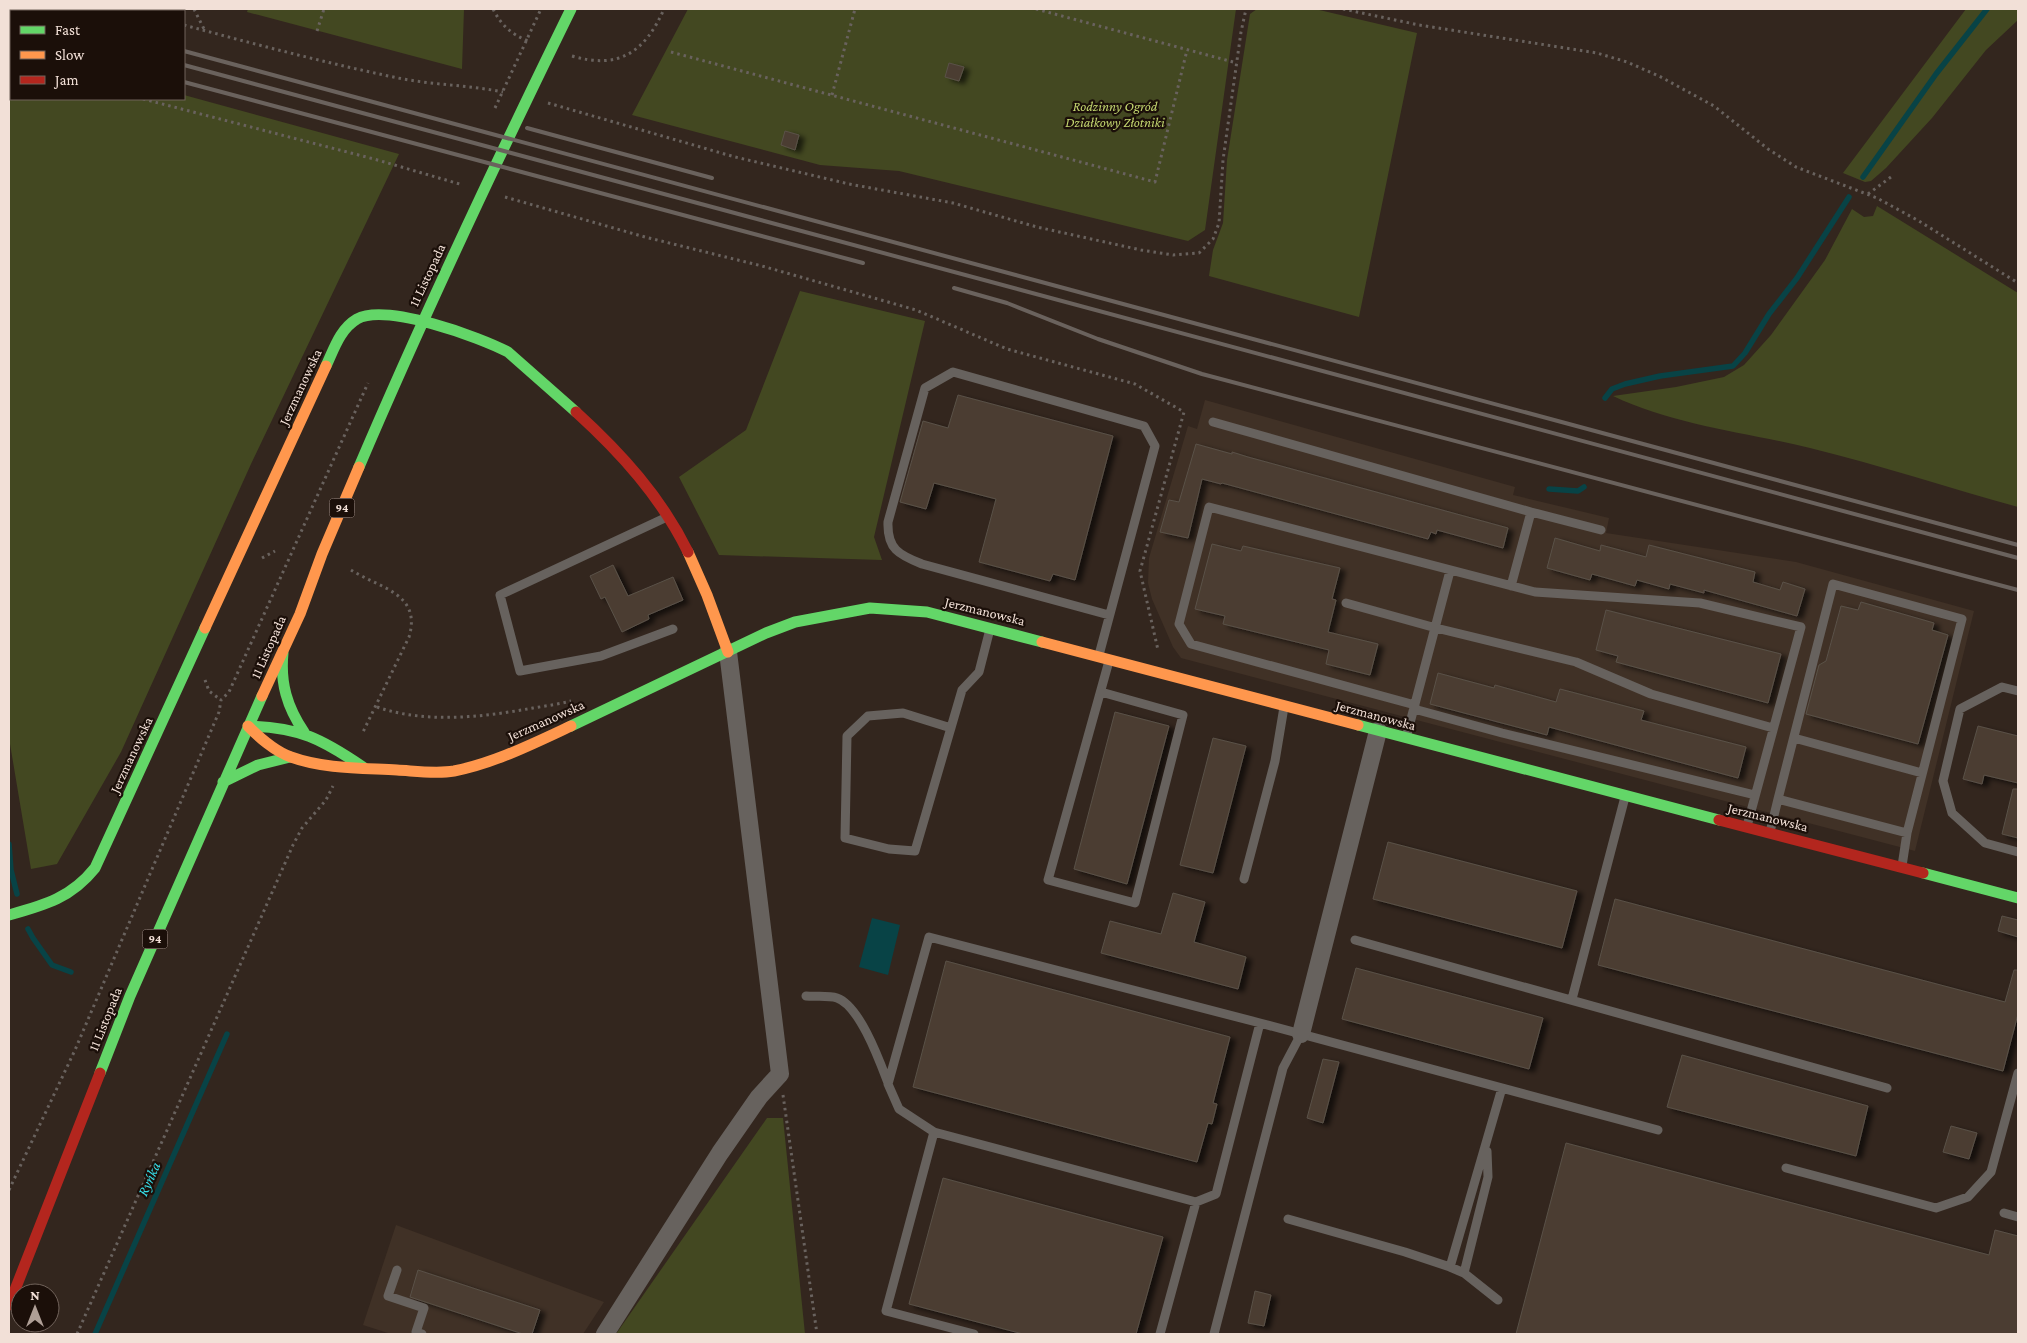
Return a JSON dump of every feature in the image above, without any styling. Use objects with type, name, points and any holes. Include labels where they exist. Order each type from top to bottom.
[{"type":"street","name":"11 Listopada","points":[[9,1305],[130,996],[223,782],[283,651],[403,364],[569,12]]},
{"type":"street","name":"Jerzmanowska","points":[[10,915],[52,903],[74,892],[87,880],[95,868],[340,336],[358,318],[374,314],[390,315],[459,332],[490,342],[508,352],[610,445],[641,480],[668,517],[695,568],[724,634],[728,652]]},
{"type":"street","name":"Jerzmanowska","points":[[248,726],[263,740],[290,757],[328,765],[429,772],[453,771],[482,763],[548,736],[766,633],[795,622],[870,608],[927,612],[1155,670],[1378,731],[1902,866],[2018,898]]},
{"type":"street","points":[[283,651],[281,666],[284,694],[293,716],[304,732]]},
{"type":"street","points":[[605,1334],[720,1153],[759,1097],[780,1074],[728,652]]},
{"type":"street","points":[[248,726],[279,727],[304,732],[334,746],[366,768]]},
{"type":"street","points":[[1302,1034],[1378,731]]},
{"type":"street","name":"Jerzmanowska","points":[[223,782],[258,765],[290,757]]},
{"type":"lane","points":[[1101,692],[1183,714],[1135,903],[1048,880],[1101,692],[1109,615],[1155,446],[1144,426],[953,372],[925,388],[888,522],[889,540],[893,547],[898,553],[908,559],[922,564],[1109,615]]},
{"type":"lane","points":[[1213,422],[1601,530]]},
{"type":"lane","points":[[1747,826],[1801,627],[1700,604],[1534,592],[1209,508],[1179,624],[1191,644],[1502,733],[1755,795]]},
{"type":"lane","points":[[1511,586],[1531,512]]},
{"type":"lane","points":[[668,517],[500,594],[520,670],[601,656],[673,629]]},
{"type":"lane","points":[[1406,738],[1450,571]]},
{"type":"lane","points":[[1770,833],[1833,584],[1962,619],[1907,833],[1902,866]]},
{"type":"lane","points":[[1346,603],[1436,628],[1576,662],[1651,694],[1774,728]]},
{"type":"lane","points":[[951,728],[903,713],[868,716],[847,736],[845,838],[889,850],[915,851],[951,728],[962,690],[979,672],[990,628]]},
{"type":"lane","points":[[2018,691],[2002,687],[1960,709],[1943,781],[1952,813],[1986,843],[2018,852]]},
{"type":"lane","points":[[1244,879],[1275,761],[1284,706]]},
{"type":"lane","points":[[1794,738],[1922,773]]},
{"type":"lane","points":[[1572,999],[1626,794]]},
{"type":"lane","points":[[1778,799],[1907,833]]},
{"type":"lane","points":[[888,1084],[929,936],[1658,1130]]},
{"type":"lane","points":[[1355,940],[1887,1088]]},
{"type":"lane","points":[[806,996],[837,998],[847,1005],[868,1036],[899,1109],[934,1132],[1196,1202],[1216,1194],[1260,1023]]},
{"type":"lane","points":[[1214,1334],[1283,1068],[1302,1034]]},
{"type":"lane","points":[[1786,1168],[1936,1208],[1968,1197],[1991,1172],[2018,1073]]},
{"type":"lane","points":[[1450,1267],[1502,1088]]},
{"type":"lane","points":[[934,1132],[886,1310],[974,1334]]},
{"type":"lane","points":[[1464,1273],[1488,1177],[1486,1142]]},
{"type":"lane","points":[[1160,1334],[1196,1202]]},
{"type":"lane","points":[[2004,1213],[2018,1216]]},
{"type":"lane","points":[[1288,1219],[1405,1252],[1450,1267],[1464,1273],[1498,1300]]},
{"type":"lane","points":[[397,1270],[388,1296],[424,1308],[416,1332],[422,1334]]},
{"type":"path","points":[[194,9],[204,30]]},
{"type":"path","points":[[317,30],[324,9]]},
{"type":"path","points":[[832,94],[855,9]]},
{"type":"path","points":[[1036,9],[1236,64]]},
{"type":"path","points":[[545,102],[735,157],[879,191],[908,194],[953,203],[1037,226],[1141,250],[1173,255],[1199,253],[1213,239],[1219,223],[1223,160],[1236,64],[1246,9]]},
{"type":"path","points":[[1344,9],[1419,25],[1597,53],[1627,62],[1659,76],[1714,106],[1754,139],[1796,167],[1867,194],[1919,221],[2018,283]]},
{"type":"path","points":[[185,24],[398,78],[446,86],[478,87],[506,92]]},
{"type":"path","points":[[671,52],[1155,182],[1187,50]]},
{"type":"path","points":[[147,100],[374,159],[468,186]]},
{"type":"path","points":[[1867,194],[1891,177]]},
{"type":"path","points":[[496,194],[645,237],[762,266],[916,310],[1007,350],[1135,384],[1184,412],[1140,571],[1158,654],[1155,670]]},
{"type":"path","points":[[9,1190],[71,1058],[219,712],[221,700],[228,692],[372,375]]},
{"type":"path","points":[[351,570],[399,595],[404,600],[412,622],[409,637],[377,707],[363,732]]},
{"type":"path","points":[[377,707],[390,712],[441,717],[465,717],[487,716],[577,699]]},
{"type":"path","points":[[77,1334],[293,845],[302,828],[326,800],[336,781]]},
{"type":"path","points":[[780,1074],[817,1334]]},
{"type":"shaded area","points":[[1205,400],[1515,487],[1513,495],[1609,518],[1606,533],[1796,562],[1974,611],[1915,851],[1181,658],[1173,647],[1152,599],[1148,583],[1149,558],[1188,426],[1197,429]]},
{"type":"shaded area","points":[[396,1225],[604,1302],[583,1334],[391,1334],[363,1325]]},
{"type":"green space","points":[[248,9],[464,9],[462,69],[247,12]]},
{"type":"green space","name":"Rodzinny Ogród Działkowy Złotniki","points":[[688,9],[1236,9],[1205,230],[1188,241],[899,171],[820,165],[632,115]]},
{"type":"green space","points":[[1257,9],[1315,9],[1417,33],[1359,317],[1209,276],[1213,250],[1223,223],[1227,160],[1250,14]]},
{"type":"green space","points":[[1966,9],[2018,9],[2018,20],[1986,50],[1932,118],[1886,168],[1871,181],[1865,182],[1843,173]]},
{"type":"green space","points":[[9,47],[10,100],[185,100],[185,95],[399,154],[251,464],[121,752],[57,864],[31,869],[9,738]]},
{"type":"green space","points":[[1877,206],[2018,293],[2018,507],[1836,455],[1685,421],[1636,406],[1613,396],[1676,387],[1724,377],[1744,365],[1771,335],[1825,260],[1852,209],[1864,217],[1873,216]]},
{"type":"green space","points":[[800,291],[925,321],[874,537],[882,560],[719,555],[679,477],[746,430]]},
{"type":"green space","points":[[767,1118],[783,1118],[805,1334],[616,1334]]},
{"type":"water","points":[[872,918],[900,925],[888,975],[859,967]]},
{"type":"building","points":[[949,63],[964,67],[959,81],[945,77]]},
{"type":"building","points":[[785,131],[799,135],[795,150],[781,145]]},
{"type":"building","points":[[958,395],[1113,436],[1075,580],[1053,574],[1050,581],[979,562],[996,499],[934,483],[926,509],[900,502],[923,421],[948,428]]},
{"type":"building","points":[[1196,444],[1232,454],[1232,452],[1508,528],[1503,548],[1437,530],[1436,534],[1431,532],[1428,539],[1202,479],[1188,538],[1160,532],[1169,500],[1179,502]]},
{"type":"building","points":[[1555,538],[1600,551],[1601,545],[1646,557],[1649,545],[1755,572],[1753,582],[1780,590],[1783,582],[1805,589],[1797,616],[1704,590],[1704,593],[1670,584],[1669,589],[1637,580],[1635,586],[1592,574],[1590,580],[1547,568]]},
{"type":"building","points":[[1212,544],[1241,551],[1243,546],[1340,568],[1332,599],[1336,600],[1328,632],[1378,644],[1370,675],[1326,664],[1329,650],[1223,624],[1225,616],[1195,609]]},
{"type":"building","points":[[613,565],[628,596],[673,577],[683,600],[648,615],[649,619],[622,632],[605,597],[601,599],[590,576]]},
{"type":"building","points":[[1861,602],[1934,623],[1932,630],[1948,635],[1918,744],[1806,714],[1819,665],[1826,661],[1841,606],[1858,610]]},
{"type":"building","points":[[1606,610],[1781,654],[1768,703],[1616,662],[1618,656],[1596,650]]},
{"type":"building","points":[[1438,673],[1494,688],[1495,685],[1556,702],[1560,689],[1644,711],[1641,720],[1746,747],[1738,778],[1549,727],[1547,735],[1430,704]]},
{"type":"building","points":[[1115,712],[1169,726],[1127,884],[1074,869]]},
{"type":"building","points":[[1978,726],[2018,736],[2018,783],[1984,775],[1982,784],[1963,779]]},
{"type":"building","points":[[1213,738],[1246,746],[1213,873],[1180,865]]},
{"type":"building","points":[[2013,789],[2018,789],[2018,838],[2002,834]]},
{"type":"building","points":[[1388,842],[1577,891],[1562,948],[1373,899]]},
{"type":"building","points":[[1173,893],[1205,902],[1194,942],[1246,957],[1238,989],[1101,953],[1110,921],[1161,934]]},
{"type":"building","points":[[1615,899],[2005,1002],[2014,970],[2018,970],[2018,1014],[2003,1071],[1598,965]]},
{"type":"building","points":[[2002,916],[2018,920],[2018,937],[1998,931]]},
{"type":"building","points":[[946,961],[1230,1037],[1213,1103],[1217,1104],[1212,1124],[1208,1123],[1197,1162],[913,1087]]},
{"type":"building","points":[[1356,968],[1543,1018],[1529,1069],[1342,1019]]},
{"type":"building","points":[[1682,1055],[1868,1106],[1856,1156],[1667,1107]]},
{"type":"building","points":[[1323,1059],[1339,1062],[1323,1123],[1307,1118]]},
{"type":"building","points":[[1951,1126],[1977,1133],[1969,1159],[1943,1152]]},
{"type":"building","points":[[1566,1143],[1989,1255],[1995,1230],[2018,1236],[2018,1334],[1516,1334]]},
{"type":"building","points":[[943,1178],[1163,1237],[1136,1334],[1023,1334],[909,1304]]},
{"type":"building","points":[[418,1270],[540,1310],[532,1334],[523,1334],[410,1297]]},
{"type":"building","points":[[1255,1291],[1271,1295],[1264,1326],[1248,1323]]},
{"type":"waterway","points":[[1863,177],[1936,74],[1987,9]]},
{"type":"waterway","points":[[1605,398],[1612,389],[1625,384],[1660,376],[1733,366],[1745,353],[1769,314],[1797,278],[1849,197]]},
{"type":"waterway","points":[[1549,489],[1578,491],[1584,487]]},
{"type":"waterway","name":"Ryńka","points":[[9,844],[11,870],[17,894]]},
{"type":"waterway","name":"Ryńka","points":[[28,929],[52,965],[71,972]]},
{"type":"waterway","name":"Ryńka","points":[[95,1334],[227,1034]]},
{"type":"railway","points":[[26,9],[30,10]]},
{"type":"railway","points":[[185,51],[2018,545]]},
{"type":"railway","points":[[185,65],[2018,558]]},
{"type":"railway","points":[[185,82],[863,263]]},
{"type":"railway","points":[[527,128],[712,178]]},
{"type":"railway","points":[[954,288],[1007,303],[1098,339],[1202,374],[2018,590]]},
{"type":"traffic: fast","points":[[359,467],[462,237],[571,9]]},
{"type":"traffic: fast","points":[[326,366],[342,334],[357,319],[371,315],[410,318],[477,338],[508,352],[576,412]]},
{"type":"traffic: fast","points":[[571,726],[766,633],[795,622],[870,608],[927,612],[1042,642]]},
{"type":"traffic: fast","points":[[9,915],[46,904],[67,893],[76,887],[95,868],[205,628]]},
{"type":"traffic: fast","points":[[283,653],[282,664],[286,694],[293,713],[304,732]]},
{"type":"traffic: fast","points":[[100,1073],[130,996],[262,696]]},
{"type":"traffic: fast","points":[[1358,725],[1719,820]]},
{"type":"traffic: fast","points":[[248,726],[282,729],[309,736],[335,749],[363,767]]},
{"type":"traffic: fast","points":[[223,782],[258,765],[290,757]]},
{"type":"traffic: fast","points":[[1923,873],[2018,898]]},
{"type":"traffic: slow","points":[[205,628],[326,366]]},
{"type":"traffic: slow","points":[[262,696],[300,614],[322,554],[359,467]]},
{"type":"traffic: slow","points":[[688,552],[707,595],[728,652]]},
{"type":"traffic: slow","points":[[1042,642],[1358,725]]},
{"type":"traffic: slow","points":[[248,726],[273,748],[304,761],[343,767],[433,772],[454,771],[484,763],[514,752],[571,726]]},
{"type":"traffic: jam","points":[[576,412],[609,443],[653,494],[688,552]]},
{"type":"traffic: jam","points":[[1719,820],[1923,873]]},
{"type":"traffic: jam","points":[[9,1305],[100,1073]]}]
